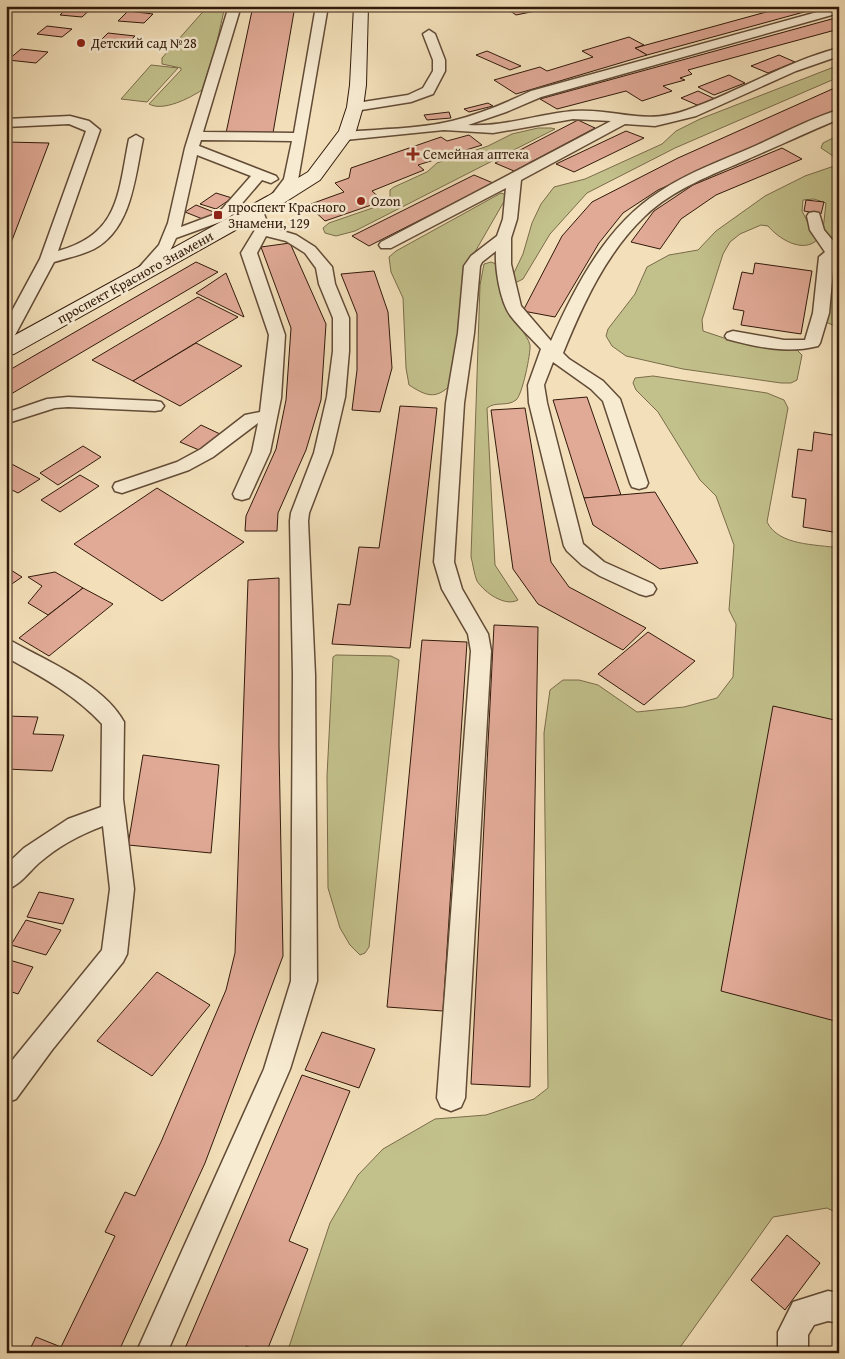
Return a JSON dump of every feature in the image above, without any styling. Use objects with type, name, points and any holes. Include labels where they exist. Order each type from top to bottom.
[{"type":"main road","name":"проспект Красного Знамени","points":[[6,348],[140,275],[260,220],[275,200],[314,176],[345,136],[355,107],[358,85],[361,6]]},
{"type":"lane","points":[[140,275],[166,246],[175,223],[195,142],[236,6]]},
{"type":"lane","points":[[275,200],[291,180],[322,6]]},
{"type":"lane","points":[[345,136],[442,126],[468,120],[506,108],[536,94],[839,9]]},
{"type":"lane","points":[[355,107],[412,98],[428,91],[439,71],[439,60],[429,34]]},
{"type":"lane","points":[[442,126],[473,129],[493,128],[551,117],[580,114],[602,114],[623,120],[654,122],[691,113],[792,68],[839,52]]},
{"type":"lane","points":[[646,589],[593,565],[574,546],[538,403],[536,385],[588,283],[608,252],[641,212],[670,190],[839,114]]},
{"type":"lane","points":[[6,123],[70,120],[84,124],[93,130],[48,259],[6,337]]},
{"type":"lane","points":[[386,245],[623,120]]},
{"type":"lane","points":[[195,142],[300,137]]},
{"type":"lane","points":[[48,259],[94,243],[112,226],[121,205],[136,139]]},
{"type":"lane","points":[[195,142],[258,176],[272,180],[291,180]]},
{"type":"lane","points":[[169,236],[218,218],[227,212],[258,176]]},
{"type":"lane","points":[[514,178],[510,219],[504,238],[502,264],[513,306],[517,313],[564,363],[597,385],[612,399],[638,483]]},
{"type":"lane","points":[[733,336],[790,345],[804,346],[812,343],[820,311],[827,257],[836,253],[817,230],[814,216]]},
{"type":"lane","points":[[150,1353],[277,1069],[304,981],[304,675],[299,521],[300,513],[323,453],[336,397],[341,351],[341,318],[327,284],[324,267],[310,250],[260,220],[249,253],[277,335],[272,398],[261,452],[242,494]]},
{"type":"lane","points":[[451,1098],[480,651],[478,634],[452,589],[444,562],[455,403],[466,332],[472,266],[476,259],[504,238]]},
{"type":"lane","points":[[8,418],[60,402],[154,406]]},
{"type":"lane","points":[[122,487],[183,466],[208,452],[251,419],[268,416]]},
{"type":"lane","points":[[6,647],[74,686],[96,704],[113,722],[112,799],[122,889],[114,954],[6,1090]]},
{"type":"lane","points":[[6,880],[32,855],[76,826],[114,812]]},
{"type":"lane","points":[[792,1353],[793,1332],[804,1313],[828,1306],[839,1308]]},
{"type":"shaded area","points":[[208,6],[225,6],[216,46],[202,90],[191,97],[169,105],[155,106],[149,104],[181,70],[181,68],[162,64],[162,58]]},
{"type":"shaded area","points":[[151,65],[178,68],[147,102],[121,99]]},
{"type":"shaded area","points":[[839,65],[839,77],[675,148],[587,193],[550,234],[523,279],[515,283],[512,277],[523,254],[532,223],[541,204],[554,187],[585,179],[662,144],[676,131],[700,119]]},
{"type":"shaded area","points":[[538,128],[555,129],[355,231],[336,236],[325,233],[323,228],[329,223],[387,203],[390,199],[390,190],[427,172],[437,163],[488,146],[512,134]]},
{"type":"shaded area","points":[[839,135],[839,160],[821,148],[823,143]]},
{"type":"shaded area","points":[[839,161],[839,250],[823,230],[826,203],[814,199],[803,200],[802,211],[817,240],[811,244],[798,245],[784,239],[768,226],[761,225],[740,234],[730,242],[723,254],[702,320],[703,331],[733,341],[797,350],[802,355],[797,380],[791,383],[781,383],[683,369],[626,356],[612,346],[606,336],[608,329],[635,294],[647,267],[669,255],[698,250],[716,231],[765,196],[805,176],[837,165]]},
{"type":"shaded area","points":[[501,193],[507,195],[506,198],[464,271],[454,382],[438,394],[433,395],[422,392],[409,385],[406,368],[403,298],[391,272],[389,257],[396,251]]},
{"type":"shaded area","points":[[839,258],[839,328],[826,322],[826,319],[834,260]]},
{"type":"shaded area","points":[[491,262],[496,264],[499,289],[505,308],[526,336],[530,345],[526,374],[516,400],[487,408],[495,565],[518,600],[513,602],[496,598],[481,586],[477,581],[471,557],[480,285],[484,264]]},
{"type":"shaded area","points":[[653,376],[767,393],[784,400],[788,408],[767,522],[780,536],[789,540],[839,548],[839,1214],[827,1208],[773,1217],[676,1353],[287,1353],[330,1223],[358,1175],[383,1149],[435,1119],[486,1115],[534,1099],[548,1088],[544,733],[550,690],[563,680],[579,680],[598,685],[637,712],[684,707],[717,698],[733,677],[736,624],[729,610],[734,545],[716,496],[700,480],[658,412],[636,390],[633,383],[635,378]]},
{"type":"shaded area","points":[[336,655],[391,656],[399,660],[369,947],[365,953],[360,955],[350,945],[340,928],[328,888],[327,776],[333,657]]},
{"type":"building","points":[[69,6],[93,7],[82,17],[60,15]]},
{"type":"building","points":[[253,6],[295,6],[273,133],[226,133]]},
{"type":"building","points":[[503,6],[560,6],[516,15]]},
{"type":"building","points":[[788,6],[826,6],[647,55],[635,48]]},
{"type":"building","points":[[128,11],[153,14],[144,23],[118,21]]},
{"type":"building","points":[[839,17],[839,29],[688,70],[692,74],[680,78],[685,80],[663,86],[672,91],[642,101],[626,91],[557,109],[540,99]]},
{"type":"building","points":[[47,26],[72,29],[62,37],[37,34]]},
{"type":"building","points":[[108,33],[135,36],[127,44],[100,41]]},
{"type":"building","points":[[629,37],[644,45],[635,48],[647,55],[516,94],[494,80],[540,67],[547,71],[593,57],[582,51]]},
{"type":"building","points":[[21,49],[48,52],[36,63],[8,60]]},
{"type":"building","points":[[487,51],[521,66],[510,70],[476,55]]},
{"type":"building","points":[[779,55],[795,62],[768,73],[751,66]]},
{"type":"building","points":[[729,75],[745,83],[714,95],[698,87]]},
{"type":"building","points":[[839,86],[839,108],[658,190],[623,213],[599,243],[555,317],[523,311],[562,236],[592,202],[678,158]]},
{"type":"building","points":[[698,91],[715,99],[697,105],[681,98]]},
{"type":"building","points":[[488,103],[493,106],[469,112],[464,109]]},
{"type":"building","points":[[449,112],[451,118],[427,120],[424,115]]},
{"type":"building","points":[[578,120],[595,128],[514,171],[495,163]]},
{"type":"building","points":[[626,131],[644,138],[574,172],[556,164]]},
{"type":"building","points":[[469,135],[482,145],[418,165],[424,170],[372,191],[383,201],[325,221],[308,205],[344,192],[335,183],[349,178],[351,168],[441,137],[447,141]]},
{"type":"building","points":[[6,142],[49,143],[6,256]]},
{"type":"building","points":[[782,148],[802,159],[716,195],[681,219],[660,249],[631,242],[654,211],[693,185]]},
{"type":"building","points":[[474,175],[493,183],[369,246],[352,236]]},
{"type":"building","points":[[216,193],[232,198],[216,209],[200,204]]},
{"type":"building","points":[[806,200],[824,202],[821,214],[804,211]]},
{"type":"building","points":[[196,205],[216,213],[205,220],[185,212]]},
{"type":"building","points":[[290,243],[326,324],[321,400],[306,450],[278,513],[277,531],[245,531],[246,516],[276,449],[286,400],[291,328],[261,247]]},
{"type":"building","points":[[196,262],[218,272],[6,397],[6,372]]},
{"type":"building","points":[[755,263],[812,271],[801,334],[741,325],[744,311],[733,309],[742,272],[753,274]]},
{"type":"building","points":[[374,271],[388,312],[392,368],[380,412],[352,410],[357,370],[357,314],[341,274]]},
{"type":"building","points":[[226,273],[244,317],[196,293]]},
{"type":"building","points":[[198,297],[238,317],[133,381],[92,360]]},
{"type":"building","points":[[196,343],[242,366],[180,406],[133,381]]},
{"type":"building","points":[[587,397],[621,495],[584,498],[553,400]]},
{"type":"building","points":[[400,406],[437,408],[410,648],[332,644],[338,604],[350,605],[359,547],[379,548]]},
{"type":"building","points":[[525,408],[551,562],[569,587],[646,628],[623,650],[538,604],[513,569],[491,410]]},
{"type":"building","points":[[201,425],[220,434],[199,450],[180,442]]},
{"type":"building","points":[[814,432],[839,436],[839,533],[803,527],[806,499],[792,497],[798,449],[812,451]]},
{"type":"building","points":[[83,446],[101,457],[58,485],[40,473]]},
{"type":"building","points":[[6,461],[40,479],[18,493],[6,487]]},
{"type":"building","points":[[80,475],[99,486],[60,512],[41,500]]},
{"type":"building","points":[[157,488],[244,542],[162,601],[74,544]]},
{"type":"building","points":[[655,492],[698,563],[660,569],[593,525],[584,498]]},
{"type":"building","points":[[6,567],[22,577],[6,588]]},
{"type":"building","points":[[55,572],[83,588],[48,615],[28,603],[42,586],[28,577]]},
{"type":"building","points":[[279,578],[279,747],[283,956],[205,1163],[118,1353],[28,1353],[36,1337],[61,1347],[115,1236],[105,1232],[125,1192],[135,1196],[161,1142],[226,990],[235,953],[248,580]]},
{"type":"building","points":[[83,588],[113,604],[49,656],[19,638]]},
{"type":"building","points":[[494,625],[538,627],[530,1087],[471,1084]]},
{"type":"building","points":[[648,632],[695,661],[644,705],[598,674]]},
{"type":"building","points":[[422,640],[467,642],[443,1011],[387,1007]]},
{"type":"building","points":[[773,706],[839,721],[839,1022],[721,991]]},
{"type":"building","points":[[6,716],[38,717],[33,734],[64,735],[52,771],[6,769]]},
{"type":"building","points":[[143,755],[219,765],[211,853],[128,845]]},
{"type":"building","points":[[39,892],[74,899],[63,924],[27,917]]},
{"type":"building","points":[[26,920],[61,930],[46,955],[11,945]]},
{"type":"building","points":[[6,959],[33,967],[18,994],[6,990]]},
{"type":"building","points":[[157,972],[210,1005],[152,1076],[97,1041]]},
{"type":"building","points":[[322,1032],[375,1049],[359,1088],[305,1070]]},
{"type":"building","points":[[302,1075],[350,1091],[289,1241],[308,1249],[266,1353],[246,1346],[244,1353],[183,1353]]},
{"type":"building","points":[[787,1235],[820,1263],[785,1310],[751,1280]]},
{"type":"building","points":[[834,1340],[839,1341],[839,1353],[834,1353]]},
{"type":"place","name":"Детский сад №28","points":[[81,43]]},
{"type":"place","name":"Семейная аптека","points":[[413,154]]},
{"type":"place","name":"Ozon","points":[[361,201]]},
{"type":"place","name":"проспект Красного Знамени, 129","points":[[218,215]]}]
